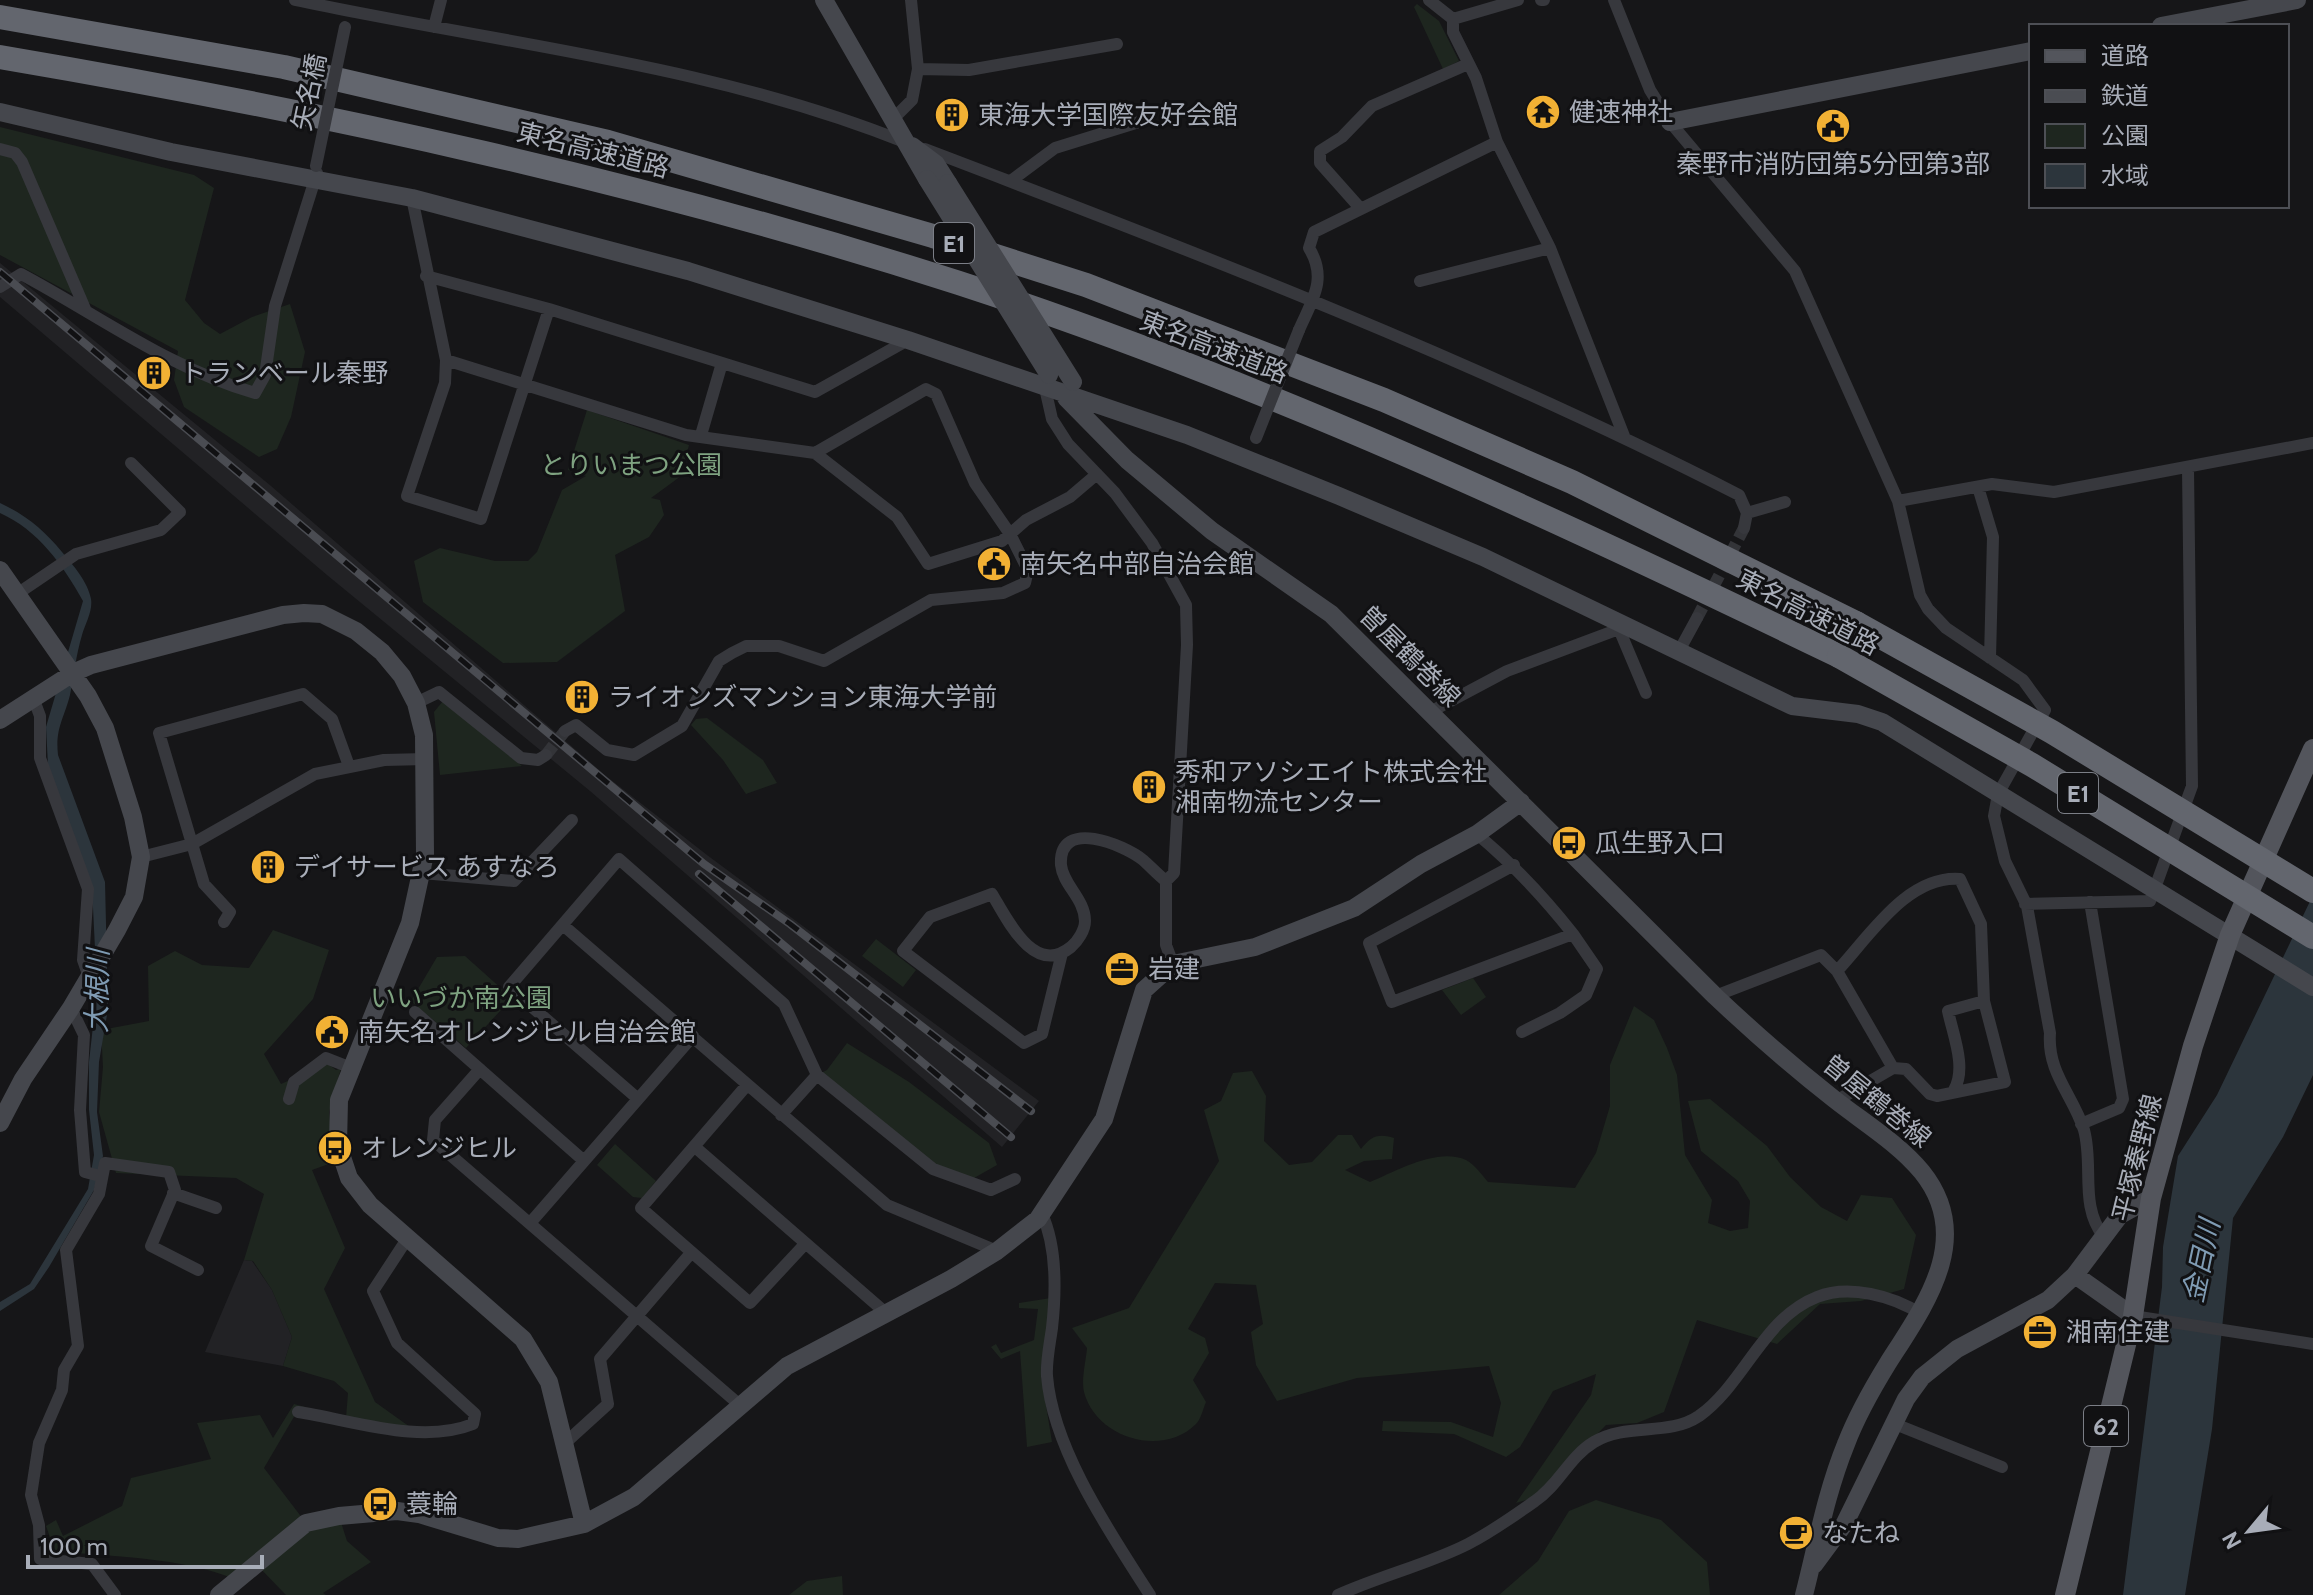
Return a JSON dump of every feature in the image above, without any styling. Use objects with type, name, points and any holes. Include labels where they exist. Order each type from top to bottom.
[{"type":"highway","name":"東名高速道路","points":[[0,17],[284,67],[593,138],[891,223],[1072,280],[1207,329],[1384,400],[1572,482],[1856,623],[2052,732],[2313,891]]},
{"type":"highway","name":"東名高速道路","points":[[0,57],[347,121],[668,198],[959,283],[1141,349],[1416,457],[1554,519],[1839,656],[2032,765],[2313,937]]},
{"type":"main road","name":"平塚秦野線","points":[[2065,1595],[2137,1315],[2151,1198],[2193,1046],[2230,935],[2313,749]]},
{"type":"street","points":[[295,0],[665,69],[802,104],[1012,180],[1346,315],[1624,436],[1739,495],[1747,513],[1744,528]]},
{"type":"street","points":[[434,27],[441,0]]},
{"type":"street","name":"曽屋鶴巻線","points":[[824,0],[895,117],[927,179],[1057,385],[1127,460],[1212,531],[1331,614],[1715,996],[1777,1054],[1900,1151],[1922,1172],[1937,1194],[1947,1239],[1943,1265],[1921,1314],[1866,1399],[1846,1443],[1826,1499],[1804,1595]]},
{"type":"street","points":[[895,117],[912,100],[918,69],[911,0]]},
{"type":"street","points":[[1429,0],[1453,19]]},
{"type":"street","points":[[1453,19],[1518,0]]},
{"type":"street","points":[[1614,0],[1650,90],[1670,122],[1795,271],[1898,501],[1920,595],[1928,609],[1946,628],[2023,680],[2045,710],[1998,794],[1996,833],[2025,904],[2050,1033],[2049,1053],[2055,1075],[2081,1124],[2092,1222],[2104,1237]]},
{"type":"street","points":[[2171,24],[2297,0]]},
{"type":"street","name":"矢名橋","points":[[88,314],[149,348],[233,387],[255,393],[265,375],[275,306],[316,172],[347,11]]},
{"type":"street","points":[[1453,19],[1453,32],[1497,142],[1550,248],[1624,436]]},
{"type":"street","points":[[918,69],[969,70],[1117,44]]},
{"type":"street","points":[[1670,122],[2029,51]]},
{"type":"street","points":[[1360,208],[1320,163],[1320,151],[1342,137],[1372,106],[1468,64]]},
{"type":"street","points":[[0,112],[171,152],[316,172],[688,271],[1057,385],[1052,419],[1068,444],[1097,474],[1152,543],[1186,605],[1187,645],[1174,873],[1166,881],[1166,945],[1173,964]]},
{"type":"street","points":[[1012,180],[1055,148],[1139,122]]},
{"type":"street","points":[[1248,459],[1310,303],[1319,290],[1316,258],[1309,248],[1314,232],[1497,142]]},
{"type":"street","name":"曽屋鶴巻線","points":[[910,144],[936,164],[948,183],[1057,385],[1082,400],[1097,426]]},
{"type":"street","points":[[0,149],[15,153],[22,162],[88,314]]},
{"type":"street","points":[[412,198],[446,360],[445,383],[407,496],[481,519],[549,309]]},
{"type":"street","points":[[1420,281],[1550,248]]},
{"type":"street","points":[[0,287],[21,274],[88,314]]},
{"type":"street","points":[[426,276],[549,309],[815,392],[908,340]]},
{"type":"street","points":[[446,360],[686,435],[815,453],[897,517],[928,564],[1002,541],[1026,520],[1070,497],[1097,474]]},
{"type":"street","points":[[701,435],[722,363]]},
{"type":"street","points":[[565,731],[576,725],[607,750],[634,755],[682,726],[719,661],[746,646],[779,646],[824,661],[931,600],[1010,592],[1025,583],[1028,570],[1010,534],[975,483],[936,394],[926,389],[815,453]]},
{"type":"street","points":[[1082,400],[1248,459],[1483,557],[1624,628],[1792,706],[1858,714],[1882,722],[2313,987]]},
{"type":"street","points":[[1898,501],[1992,484],[2054,492],[2313,443]]},
{"type":"street","points":[[17,594],[66,561],[161,530],[180,512],[131,463]]},
{"type":"street","points":[[2025,904],[2150,901],[2155,888],[2192,786],[2188,469]]},
{"type":"street","points":[[1978,487],[1993,537],[1990,658]]},
{"type":"street","points":[[1747,513],[1785,502]]},
{"type":"street","points":[[0,570],[73,673],[105,728],[141,857],[134,897],[91,975],[23,1079],[0,1123]]},
{"type":"street","points":[[1,718],[73,673],[283,615],[304,613],[341,621],[382,652],[402,676],[416,703],[426,759],[422,873],[410,923],[349,1067],[339,1100],[338,1145],[349,1178],[370,1205],[523,1339],[549,1382],[584,1524]]},
{"type":"street","points":[[1679,651],[1697,618]]},
{"type":"street","points":[[1430,712],[1507,671],[1624,628]]},
{"type":"street","points":[[1624,628],[1646,693]]},
{"type":"street","points":[[416,703],[439,692],[521,758],[538,760],[546,755]]},
{"type":"street","points":[[231,912],[204,884],[159,733],[303,694],[332,719],[349,766]]},
{"type":"street","points":[[34,700],[40,716],[40,758],[88,889],[83,960],[91,975]]},
{"type":"street","points":[[141,857],[192,844],[315,774],[349,766],[426,759]]},
{"type":"street","points":[[219,1595],[306,1523],[385,1511],[419,1514],[498,1538],[518,1539],[584,1524],[634,1497],[787,1366],[997,1251],[1042,1214],[1104,1119],[1144,990],[1173,964],[1255,947],[1334,918],[1477,834],[1521,802]]},
{"type":"street","points":[[422,873],[514,881],[572,820]]},
{"type":"street","points":[[1477,834],[1537,887],[1597,969],[1586,995],[1560,1013],[1522,1032]]},
{"type":"street","points":[[1062,953],[1034,951],[1022,942],[992,894],[930,917],[903,951],[1024,1043],[1042,1034],[1062,953],[1073,945],[1085,924],[1084,909],[1061,867],[1063,853],[1070,842],[1080,837],[1094,837],[1142,858],[1166,881]]},
{"type":"street","points":[[637,1098],[509,987],[619,859],[784,1004],[817,1075],[933,1169],[991,1190],[1015,1179]]},
{"type":"street","points":[[1514,865],[1369,943],[1392,1002],[1573,934]]},
{"type":"street","points":[[1836,1101],[1893,1068],[1906,1069],[1930,1094],[1946,1095],[1954,1090],[2005,1082],[1984,1001],[1981,924],[1960,879],[1946,878],[1928,884],[1903,898],[1837,971]]},
{"type":"street","points":[[2081,1124],[2119,1108],[2123,1099],[2090,902]]},
{"type":"street","points":[[564,926],[887,1205],[997,1251]]},
{"type":"street","points":[[1715,996],[1821,955],[1837,971],[1893,1068]]},
{"type":"street","points":[[1954,1090],[1959,1082],[1959,1057],[1948,1011],[1984,1001]]},
{"type":"street","points":[[71,1008],[84,1035],[80,1110],[85,1172],[94,1174]]},
{"type":"street","points":[[415,1012],[583,1160]]},
{"type":"street","points":[[531,1222],[693,1036]]},
{"type":"street","points":[[289,1099],[294,1082],[326,1058],[349,1067]]},
{"type":"street","points":[[480,1069],[435,1120],[433,1140],[741,1406]]},
{"type":"street","points":[[781,1115],[817,1075]]},
{"type":"street","points":[[747,1085],[641,1208],[750,1303],[805,1244]]},
{"type":"street","points":[[695,1147],[886,1313]]},
{"type":"street","points":[[94,1174],[105,1163],[169,1172],[173,1193],[151,1246],[198,1270]]},
{"type":"street","points":[[94,1174],[99,1194],[66,1250],[78,1346],[64,1370],[62,1390],[39,1443],[31,1495],[39,1525],[40,1559],[92,1564],[115,1595]]},
{"type":"street","points":[[173,1193],[216,1208]]},
{"type":"street","points":[[1810,1570],[1845,1523],[1914,1388],[1939,1361],[2048,1300],[2075,1275],[2127,1209],[2151,1198]]},
{"type":"street","points":[[1042,1214],[1050,1233],[1054,1312],[1047,1375],[1056,1421],[1084,1485],[1150,1595]]},
{"type":"street","points":[[298,1412],[417,1432],[459,1429],[473,1424],[475,1414],[464,1401],[397,1343],[373,1291],[407,1239]]},
{"type":"street","points":[[564,1444],[608,1404],[600,1359],[691,1253]]},
{"type":"street","points":[[162,1267],[168,1255]]},
{"type":"street","points":[[2075,1275],[2137,1315],[2313,1344]]},
{"type":"street","points":[[1338,1595],[1468,1544],[1538,1499],[1573,1459],[1595,1441],[1622,1430],[1667,1428],[1695,1419],[1717,1402],[1788,1313],[1819,1296],[1864,1292],[1888,1298],[1921,1314]]},
{"type":"street","points":[[1895,1424],[2002,1467]]},
{"type":"shaded area","points":[[0,263],[271,486],[606,776],[707,855],[1039,1101],[1002,1147],[590,791],[327,575],[0,297]]},
{"type":"shaded area","points":[[244,1260],[252,1261],[272,1290],[292,1337],[283,1366],[205,1352]]},
{"type":"green space","points":[[1417,4],[1439,21],[1459,61],[1443,69],[1414,7]]},
{"type":"green space","points":[[0,127],[194,175],[214,188],[185,300],[204,323],[220,334],[252,317],[290,304],[305,352],[291,417],[277,449],[259,457],[184,407],[174,380],[178,351],[0,255]]},
{"type":"green space","name":"とりいまつ公園","points":[[587,410],[689,445],[681,476],[651,498],[660,500],[664,515],[649,537],[615,555],[625,611],[557,662],[503,663],[423,602],[414,561],[440,548],[495,561],[528,561],[537,552],[562,490],[586,476],[568,470]]},
{"type":"green space","points":[[443,701],[522,766],[440,775],[434,712]]},
{"type":"green space","points":[[707,718],[763,760],[777,783],[746,794],[723,760],[691,725],[696,719]]},
{"type":"green space","points":[[273,930],[329,950],[313,999],[264,1054],[281,1084],[327,1063],[336,1070],[341,1068],[329,1112],[334,1162],[312,1170],[345,1248],[324,1289],[375,1402],[417,1432],[295,1415],[264,1468],[306,1523],[339,1516],[347,1541],[371,1562],[323,1593],[326,1595],[286,1595],[255,1563],[235,1579],[169,1562],[55,1551],[46,1526],[56,1520],[63,1536],[122,1506],[131,1478],[211,1459],[197,1423],[260,1415],[273,1438],[294,1404],[346,1418],[348,1393],[334,1381],[283,1366],[292,1337],[272,1290],[253,1261],[244,1260],[264,1194],[236,1178],[116,1173],[99,1112],[103,1067],[101,1030],[149,1021],[148,966],[175,951],[202,965],[249,968]]},
{"type":"green space","points":[[876,939],[916,970],[903,987],[862,956]]},
{"type":"green space","name":"いいづか南公園","points":[[465,956],[512,998],[466,1048],[411,1001],[437,957]]},
{"type":"green space","points":[[1473,978],[1486,997],[1461,1015],[1442,990]]},
{"type":"green space","points":[[1634,1006],[1654,1020],[1677,1075],[1685,1155],[1712,1200],[1708,1223],[1730,1231],[1748,1228],[1750,1201],[1738,1181],[1701,1151],[1688,1101],[1710,1099],[1767,1146],[1790,1177],[1821,1207],[1847,1221],[1861,1195],[1892,1198],[1916,1235],[1904,1289],[1861,1301],[1820,1304],[1777,1344],[1697,1320],[1664,1412],[1637,1423],[1606,1425],[1536,1497],[1516,1503],[1591,1395],[1596,1374],[1553,1391],[1520,1447],[1506,1457],[1454,1434],[1382,1431],[1383,1421],[1451,1422],[1493,1437],[1501,1403],[1489,1366],[1357,1378],[1277,1401],[1256,1365],[1251,1332],[1263,1324],[1256,1285],[1215,1283],[1188,1329],[1205,1338],[1209,1353],[1193,1380],[1206,1402],[1196,1424],[1166,1440],[1149,1441],[1116,1431],[1091,1408],[1083,1387],[1087,1348],[1072,1328],[1129,1308],[1219,1161],[1204,1110],[1221,1101],[1233,1073],[1252,1071],[1266,1096],[1264,1141],[1289,1165],[1312,1162],[1338,1135],[1352,1135],[1361,1149],[1372,1138],[1384,1136],[1394,1138],[1392,1159],[1364,1161],[1345,1170],[1370,1182],[1417,1162],[1443,1156],[1466,1160],[1488,1182],[1575,1188],[1596,1153],[1610,1106],[1610,1065]]},
{"type":"green space","points":[[847,1043],[909,1082],[989,1143],[997,1165],[967,1182],[933,1169],[817,1075],[827,1070]]},
{"type":"green space","points":[[615,1144],[656,1181],[642,1198],[633,1197],[597,1165]]},
{"type":"green space","points":[[1051,1298],[1041,1375],[1052,1442],[1027,1447],[1020,1351],[1001,1359],[991,1347],[996,1344],[1001,1353],[1034,1340],[1038,1309],[1019,1308],[1019,1303]]},
{"type":"green space","points":[[1596,1500],[1661,1520],[1707,1562],[1710,1595],[1499,1595],[1538,1561],[1569,1511]]},
{"type":"green space","points":[[842,1576],[843,1595],[789,1595],[807,1581]]},
{"type":"water","name":"大根川","points":[[0,503],[26,518],[48,537],[80,574],[91,599],[57,746],[105,882],[108,1009],[99,1062],[97,1112],[103,1156],[94,1190],[34,1289],[0,1311],[0,1302],[30,1284],[88,1189],[94,1155],[89,1110],[89,1062],[97,990],[92,887],[48,765],[46,727],[83,601],[67,574],[38,539],[0,513]]},
{"type":"water","name":"金目川","points":[[2313,895],[2313,1075],[2283,1137],[2233,1218],[2212,1429],[2185,1595],[2123,1595],[2162,1287],[2163,1247],[2178,1156],[2217,1095]]},
{"type":"tunnel","points":[[1697,618],[1744,528]]},
{"type":"tunnel","points":[[546,755],[565,731]]},
{"type":"railway","points":[[0,272],[704,864],[790,924],[1031,1111]]},
{"type":"railway","points":[[699,874],[1011,1137]]},
{"type":"place","name":"健速神社","points":[[1543,112]]},
{"type":"place","name":"東海大学国際友好会館","points":[[952,115]]},
{"type":"place","name":"秦野市消防団第5分団第3部","points":[[1833,126]]},
{"type":"place","name":"トランベール秦野","points":[[154,373]]},
{"type":"place","name":"南矢名中部自治会館","points":[[994,564]]},
{"type":"place","name":"ライオンズマンション東海大学前","points":[[582,697]]},
{"type":"place","name":"秀和アソシエイト株式会社 湘南物流センター","points":[[1149,787]]},
{"type":"place","name":"瓜生野入口","points":[[1569,843]]},
{"type":"place","name":"デイサービス あすなろ","points":[[268,867]]},
{"type":"place","name":"岩建","points":[[1122,969]]},
{"type":"place","name":"南矢名オレンジヒル自治会館","points":[[332,1032]]},
{"type":"place","name":"オレンジヒル","points":[[335,1148]]},
{"type":"place","name":"湘南住建","points":[[2040,1332]]},
{"type":"place","name":"蓑輪","points":[[380,1504]]},
{"type":"place","name":"なたね","points":[[1796,1533]]}]
